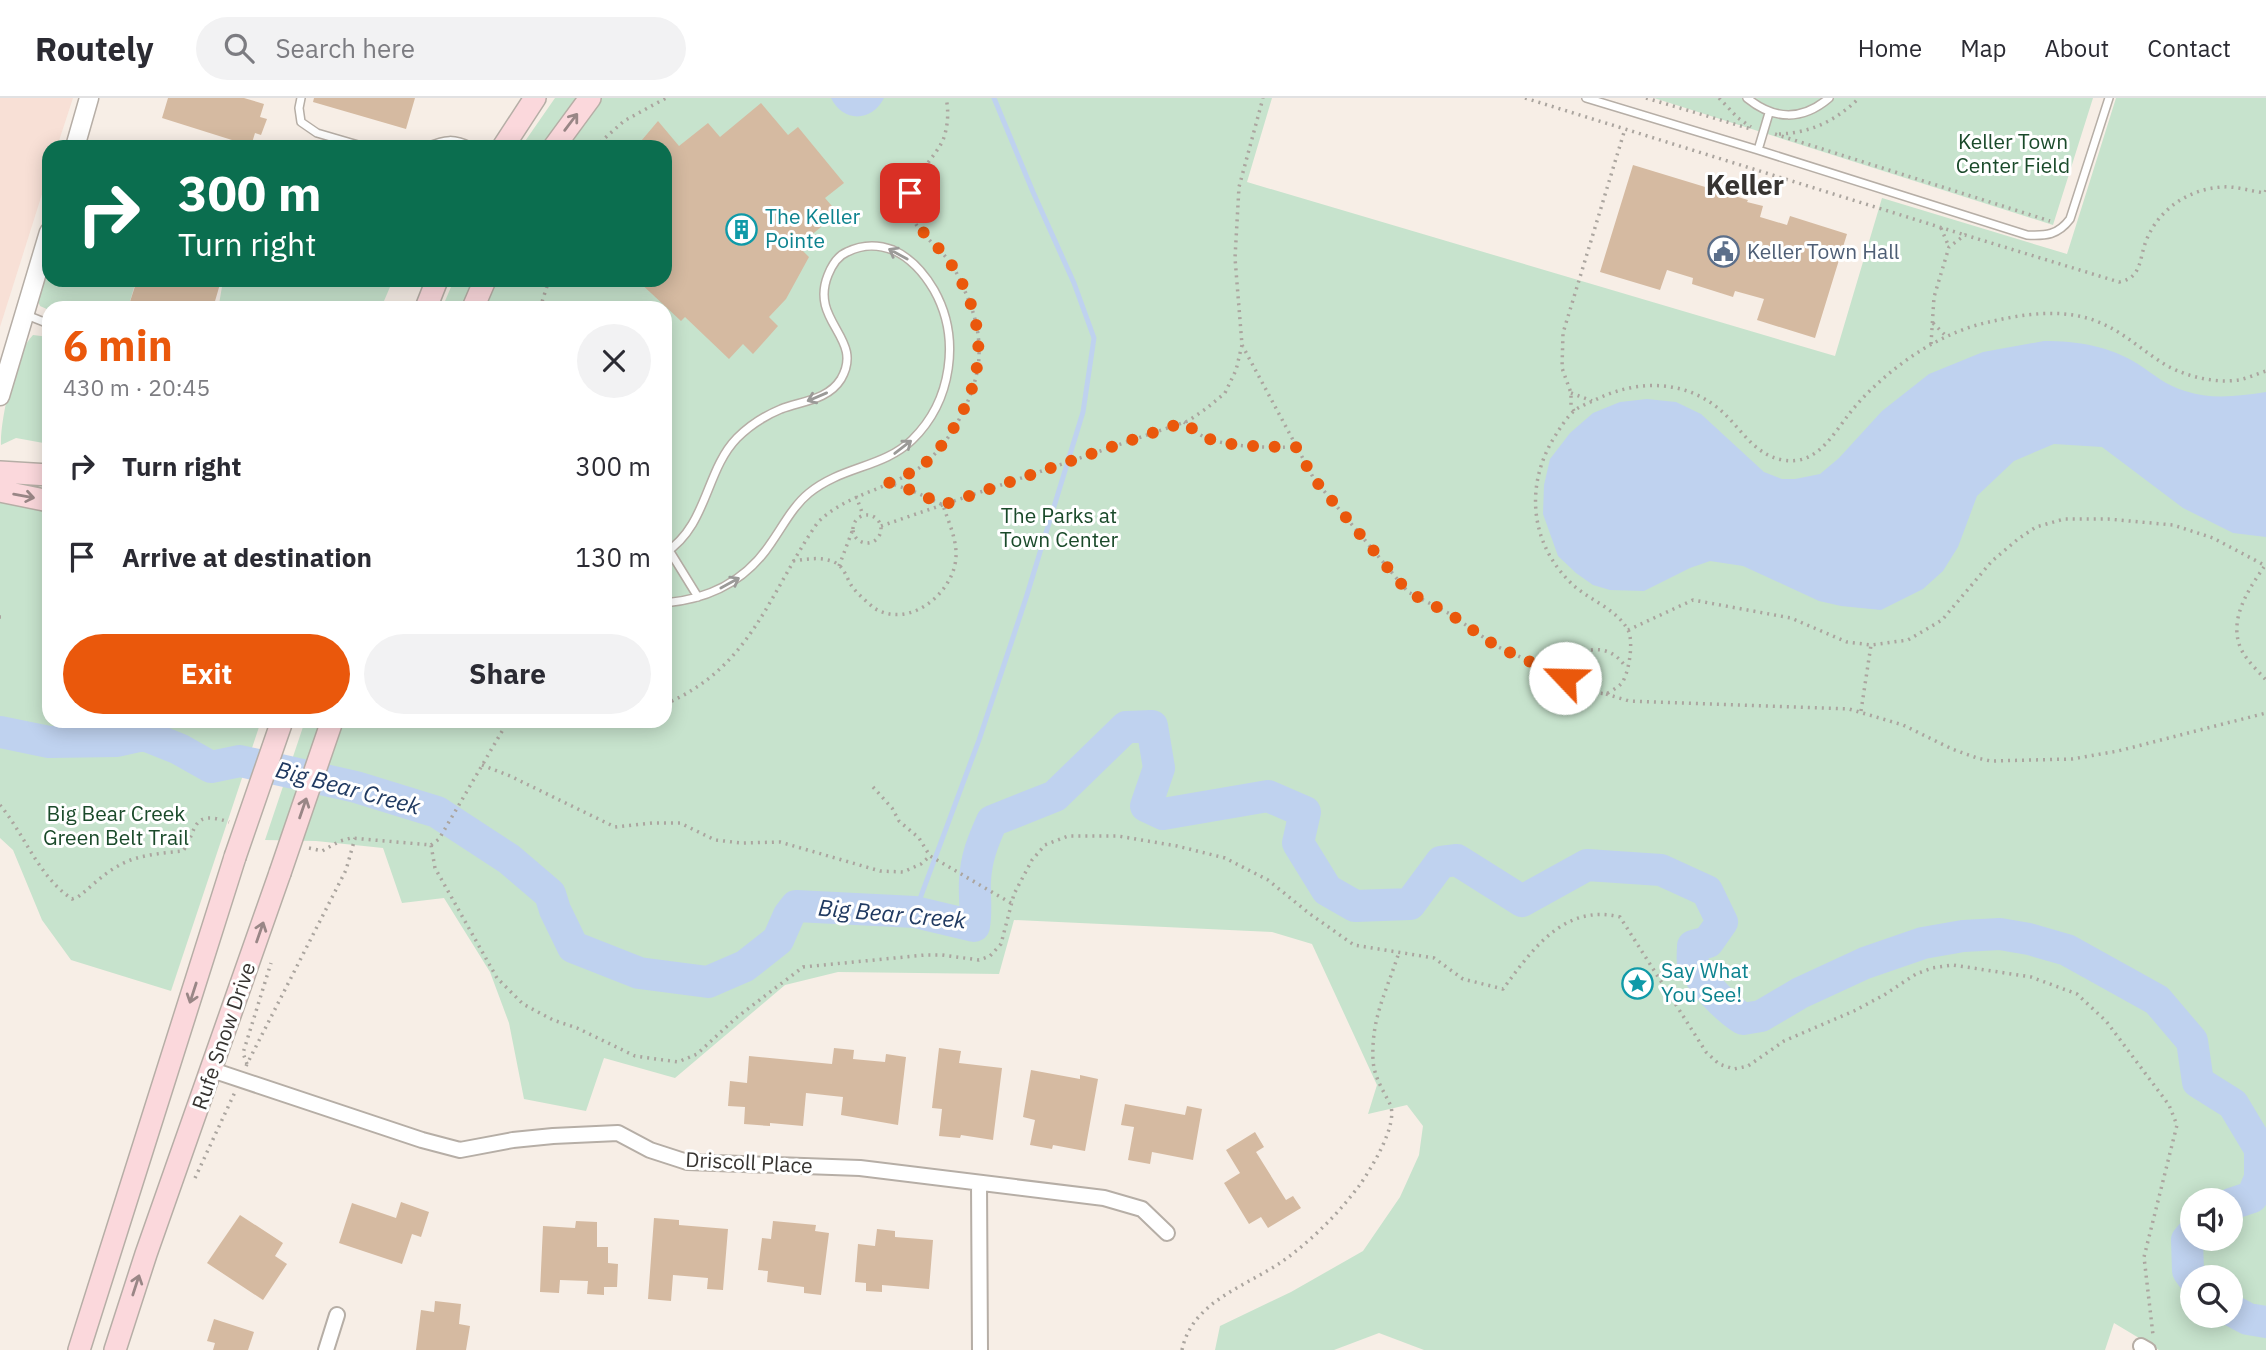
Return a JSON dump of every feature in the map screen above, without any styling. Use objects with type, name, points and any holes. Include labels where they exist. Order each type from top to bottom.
[{"type":"main road","points":[[508,140],[535,98]]},
{"type":"main road","points":[[559,140],[590,98]]},
{"type":"main road","points":[[0,472],[42,475]]},
{"type":"main road","points":[[0,491],[42,499]]},
{"type":"main road","name":"Rufe Snow Drive","points":[[79,1350],[280,728]]},
{"type":"main road","name":"Rufe Snow Drive","points":[[115,1350],[330,728]]},
{"type":"street","points":[[77,140],[89,98]]},
{"type":"street","points":[[0,396],[42,255]]},
{"type":"street","name":"Driscoll Place","points":[[212,1070],[422,1140],[460,1150],[513,1140],[618,1133],[650,1150],[687,1162],[860,1168],[1104,1198],[1142,1209],[1167,1233]]},
{"type":"street","points":[[979,1183],[979,1350]]},
{"type":"street","points":[[326,1350],[337,1315]]},
{"type":"lane","points":[[301,98],[301,122],[317,133],[341,140]]},
{"type":"lane","points":[[1587,98],[2027,235],[2041,236],[2063,229],[2070,219],[2109,98]]},
{"type":"lane","points":[[1747,98],[1769,113],[1784,115],[1800,114],[1829,98]]},
{"type":"lane","points":[[1758,150],[1769,113]]},
{"type":"lane","points":[[672,546],[687,533],[724,456],[735,440],[761,419],[795,404],[814,400],[830,391],[840,380],[847,365],[847,356],[842,337],[826,314],[823,298],[828,274],[841,255],[856,247],[883,246],[915,264],[927,277],[942,304],[951,339],[951,355],[941,394],[923,427],[912,440],[891,456],[839,474],[807,495],[748,572],[733,583],[698,597],[672,602]]},
{"type":"lane","points":[[24,314],[42,321]]},
{"type":"lane","points":[[672,558],[698,597]]},
{"type":"path","points":[[603,140],[624,121],[666,98]]},
{"type":"path","points":[[672,700],[704,683],[739,650],[754,631],[818,522],[830,510],[917,469],[948,437],[960,417],[972,388],[979,358],[974,310],[950,261],[912,218],[909,205],[910,193],[943,140],[948,121],[946,98]]},
{"type":"path","points":[[881,526],[1184,422],[1225,393],[1236,370],[1242,345],[1235,258],[1239,187],[1264,98]]},
{"type":"path","points":[[1525,98],[2119,282],[2128,280],[2137,272],[2145,243],[2153,228],[2181,198],[2201,190],[2222,187],[2264,193],[2266,190]]},
{"type":"path","points":[[1646,98],[1763,131]]},
{"type":"path","points":[[1719,98],[1738,118],[1763,131]]},
{"type":"path","points":[[1592,401],[1572,393],[1567,386],[1562,368],[1563,333],[1625,129]]},
{"type":"path","points":[[1775,134],[2065,226]]},
{"type":"path","points":[[1941,228],[1950,247]]},
{"type":"path","points":[[1931,344],[1934,297],[1950,247],[1965,234]]},
{"type":"path","points":[[1606,694],[1622,683],[1631,647],[1628,630],[1611,612],[1570,583],[1550,554],[1540,533],[1535,497],[1540,464],[1548,446],[1574,411],[1592,401],[1636,385],[1674,388],[1699,396],[1718,408],[1764,453],[1784,460],[1798,461],[1823,448],[1876,385],[1931,344],[1984,323],[2013,317],[2050,313],[2094,320],[2119,331],[2174,371],[2218,380],[2238,380],[2266,371]]},
{"type":"path","points":[[1933,323],[1947,337]]},
{"type":"path","points":[[1242,345],[1314,479],[1408,592],[1450,614],[1496,646],[1592,691],[1629,701],[1861,711],[1903,724],[1952,749],[1991,761],[2072,759],[2118,751],[2266,713]]},
{"type":"path","points":[[1572,393],[1571,405],[1574,411]]},
{"type":"path","points":[[1184,422],[1199,434],[1216,441],[1296,447]]},
{"type":"path","points":[[793,561],[818,557],[839,566],[854,589],[875,608],[890,613],[903,613],[926,606],[943,590],[955,565],[956,546],[943,505],[889,483]]},
{"type":"path","points":[[856,496],[863,515]]},
{"type":"path","points":[[839,566],[856,520],[863,515],[876,518],[881,526],[880,535],[869,543],[856,538],[853,529]]},
{"type":"path","points":[[1628,630],[1693,600],[1791,618],[1847,642],[1871,645],[1908,640],[1942,620],[1992,561],[2036,527],[2064,519],[2108,519],[2173,525],[2214,538],[2265,567],[2248,590],[2239,611],[2237,626],[2240,647],[2266,680]]},
{"type":"path","points":[[1861,711],[1871,645]]},
{"type":"path","points":[[1565,678],[1572,659],[1591,648],[1604,650],[1626,668]]},
{"type":"path","points":[[304,846],[323,851],[340,841],[355,838],[431,845],[439,839],[504,728]]},
{"type":"path","points":[[482,765],[615,827],[680,823],[715,840],[742,843],[780,842],[880,871],[903,872],[921,864],[930,856]]},
{"type":"path","points":[[873,786],[892,808],[898,821],[919,838],[930,856],[1011,903]]},
{"type":"path","points":[[0,805],[53,883],[72,899],[124,862],[155,854],[183,851],[190,834],[200,821],[209,817],[230,822]]},
{"type":"path","points":[[431,845],[435,868],[497,978],[523,1004],[635,1056],[678,1062],[697,1054],[736,1018],[803,967],[925,955],[979,960],[990,956],[1001,944],[1014,894],[1032,860],[1045,845],[1068,836],[1118,836],[1225,858],[1268,880],[1354,945],[1434,957],[1463,979],[1503,989],[1534,946],[1564,924],[1602,913],[1620,917],[1706,1052],[1720,1064],[1734,1069],[1748,1066],[1784,1041],[1864,1006],[1916,974],[1932,968],[1953,965],[2031,977],[2077,993],[2106,1021],[2169,1105],[2177,1125],[2144,1257],[2147,1344]]},
{"type":"path","points":[[194,1179],[247,1064],[345,870],[355,838]]},
{"type":"path","points":[[1182,1350],[1200,1316],[1218,1298],[1282,1261],[1334,1217],[1360,1184],[1384,1143],[1393,1118],[1391,1106],[1380,1088],[1373,1063],[1374,1034],[1378,1006],[1390,982],[1399,952]]},
{"type":"path","points":[[247,1064],[243,1053],[272,958]]},
{"type":"shaded area","points":[[0,98],[73,98],[59,140],[42,140],[42,194],[0,327]]},
{"type":"green space","name":"The Parks at Town Center","points":[[555,98],[1272,98],[1247,182],[1835,356],[1882,198],[2067,254],[2116,98],[2266,98],[2266,1350],[2159,1350],[2114,1323],[2105,1350],[1424,1350],[1379,1333],[1334,1350],[1215,1350],[1220,1326],[1291,1292],[1363,1251],[1400,1197],[1419,1155],[1423,1126],[1407,1105],[1368,1114],[1377,1085],[1312,944],[1272,932],[1014,920],[999,974],[838,972],[785,985],[675,1078],[604,1058],[586,1111],[524,1099],[509,1023],[490,972],[444,898],[402,903],[383,848],[316,841],[265,840],[303,728],[672,728],[672,301],[445,301],[451,287],[672,287],[672,140],[526,140]]},
{"type":"green space","name":"Keller Town Center Field","points":[[1654,98],[2093,98],[2053,225]]},
{"type":"green space","points":[[42,285],[134,287],[130,301],[42,301],[42,307],[38,301]]},
{"type":"green space","points":[[222,287],[390,287],[384,301],[220,301]]},
{"type":"green space","points":[[33,335],[42,336],[42,443],[16,438],[1,445],[10,387],[26,344]]},
{"type":"green space","name":"Big Bear Creek Green Belt Trail","points":[[0,496],[42,505],[42,728],[259,728],[171,991],[71,960],[42,920],[13,850],[0,838]]},
{"type":"water","points":[[831,98],[884,98],[872,112],[857,116],[843,112]]},
{"type":"water","points":[[2044,341],[2069,342],[2104,349],[2127,358],[2178,389],[2195,394],[2225,396],[2266,392],[2266,537],[2233,533],[2183,508],[2102,447],[2054,444],[2014,461],[1977,496],[1958,547],[1943,571],[1923,589],[1881,610],[1819,601],[1743,566],[1710,561],[1644,591],[1610,590],[1593,585],[1558,556],[1543,514],[1544,485],[1550,459],[1570,433],[1593,413],[1620,402],[1647,399],[1676,402],[1701,414],[1764,472],[1782,479],[1795,479],[1820,474],[1839,458],[1882,411],[1929,374],[1983,352]]},
{"type":"building","points":[[168,98],[244,98],[264,104],[260,117],[267,119],[261,135],[255,133],[253,140],[232,140],[162,118]]},
{"type":"building","points":[[314,98],[415,98],[406,129],[313,102]]},
{"type":"building","name":"The Keller Pointe","points":[[761,103],[788,135],[798,127],[844,183],[825,198],[838,213],[798,246],[809,257],[786,299],[769,317],[778,326],[753,354],[743,344],[729,359],[685,317],[681,321],[672,313],[672,301],[660,301],[645,287],[672,287],[672,140],[642,140],[658,121],[679,146],[708,123],[720,137]]},
{"type":"building","name":"Keller Town Hall","points":[[1633,165],[1763,206],[1760,217],[1787,225],[1790,216],[1847,234],[1815,338],[1757,320],[1764,299],[1735,291],[1733,297],[1692,284],[1693,278],[1667,270],[1660,290],[1600,272]]},
{"type":"building","points":[[135,287],[219,287],[215,301],[130,301]]},
{"type":"building","points":[[834,1048],[854,1050],[853,1059],[885,1062],[886,1054],[906,1057],[898,1125],[841,1115],[843,1097],[806,1093],[803,1126],[744,1124],[745,1107],[728,1106],[730,1081],[747,1083],[749,1056],[832,1064]]},
{"type":"building","points":[[939,1048],[961,1051],[959,1063],[1002,1068],[993,1140],[961,1135],[960,1138],[939,1136],[942,1109],[932,1108]]},
{"type":"building","points":[[1031,1070],[1080,1079],[1080,1075],[1098,1079],[1085,1151],[1053,1145],[1052,1149],[1030,1145],[1035,1120],[1023,1117]]},
{"type":"building","points":[[1125,1104],[1185,1115],[1187,1106],[1202,1109],[1193,1160],[1152,1152],[1150,1164],[1128,1160],[1134,1127],[1121,1125]]},
{"type":"building","points":[[1255,1132],[1264,1147],[1256,1152],[1286,1200],[1293,1196],[1301,1208],[1268,1228],[1261,1217],[1249,1224],[1224,1183],[1240,1173],[1226,1150]]},
{"type":"building","points":[[401,1202],[429,1212],[421,1237],[412,1234],[402,1264],[339,1243],[352,1203],[396,1218]]},
{"type":"building","points":[[240,1215],[283,1243],[275,1256],[287,1264],[263,1300],[207,1263]]},
{"type":"building","points":[[654,1218],[679,1220],[679,1225],[728,1229],[723,1290],[707,1289],[708,1278],[673,1275],[671,1301],[648,1299]]},
{"type":"building","points":[[576,1221],[597,1222],[597,1247],[608,1247],[608,1263],[618,1264],[617,1287],[604,1287],[604,1295],[587,1294],[588,1281],[560,1280],[559,1293],[540,1292],[543,1226],[575,1228]]},
{"type":"building","points":[[773,1221],[816,1225],[815,1231],[829,1233],[821,1295],[804,1293],[804,1287],[767,1282],[768,1271],[758,1270],[762,1238],[771,1239]]},
{"type":"building","points":[[877,1229],[895,1231],[895,1237],[933,1240],[929,1289],[882,1285],[882,1292],[866,1291],[866,1283],[855,1282],[858,1244],[875,1246]]},
{"type":"building","points":[[435,1301],[461,1304],[459,1324],[470,1326],[466,1350],[416,1350],[421,1310],[434,1312]]},
{"type":"building","points":[[214,1319],[254,1332],[248,1350],[213,1350],[215,1343],[207,1341]]},
{"type":"waterway","points":[[915,912],[979,740],[1026,598],[1083,412],[1094,338],[1074,283],[994,98]]},
{"type":"waterway","name":"Big Bear Creek","points":[[0,732],[49,742],[117,741],[144,735],[179,749],[211,767],[240,761],[356,787],[437,812],[509,859],[550,894],[573,947],[639,973],[708,982],[745,966],[778,940],[796,906],[915,912],[974,926],[977,865],[992,821],[1055,796],[1126,727],[1152,726],[1159,768],[1146,806],[1163,814],[1268,796],[1305,812],[1298,843],[1327,890],[1355,906],[1410,904],[1441,862],[1457,860],[1522,901],[1587,865],[1661,870],[1707,891],[1722,922],[1708,942],[1693,946],[1693,963],[1714,994],[1743,1019],[1761,1016],[1800,993],[1865,963],[1923,943],[1963,936],[2000,934],[2067,950],[2157,1000],[2192,1041],[2198,1082],[2233,1104],[2260,1149],[2260,1178],[2252,1197],[2243,1200]]},
{"type":"waterway","name":"Big Bear Creek","points":[[2187,1251],[2188,1265]]},
{"type":"waterway","name":"Big Bear Creek","points":[[2243,1316],[2266,1322]]},
{"type":"place","name":"The Keller Pointe","points":[[742,229]]},
{"type":"place","name":"Keller Town Hall","points":[[1724,252]]},
{"type":"place","name":"Say What You See!","points":[[1638,983]]},
{"type":"district","name":"Keller","points":[[1745,185]]},
{"type":"route","points":[[910,193],[912,218],[950,261],[974,310],[979,358],[972,388],[948,437],[917,469],[889,483],[922,494],[943,505],[1184,422],[1207,439],[1271,447],[1296,447],[1314,479],[1408,592],[1450,614],[1496,646],[1565,678]]}]
